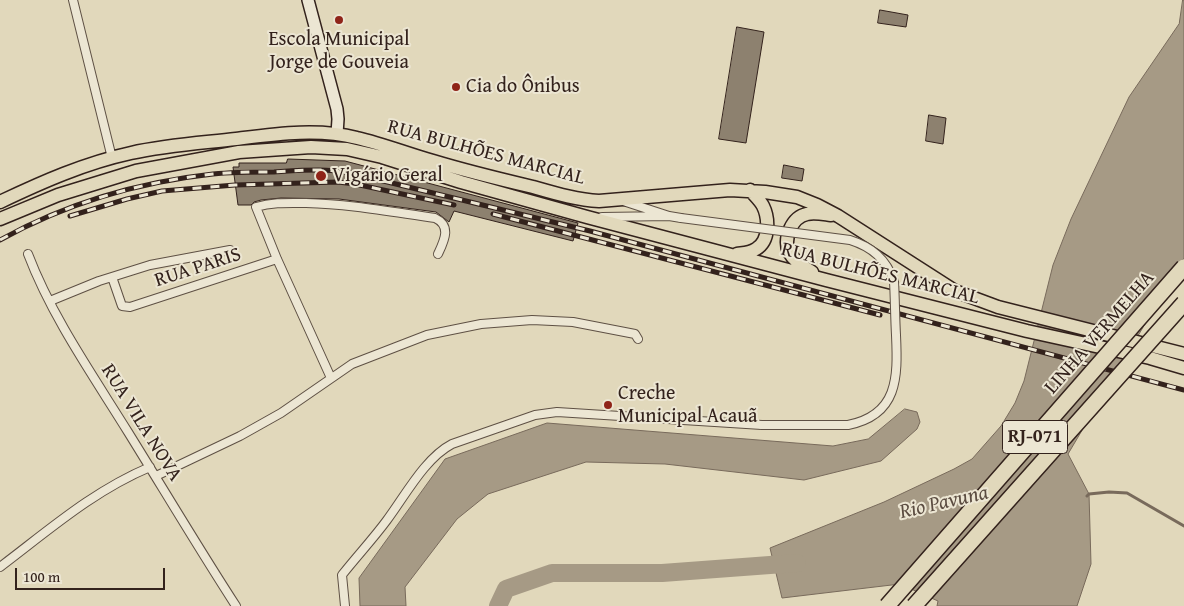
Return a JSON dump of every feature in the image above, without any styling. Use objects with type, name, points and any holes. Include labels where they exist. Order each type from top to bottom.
[{"type":"highway","name":"LINHA VERMELHA","points":[[887,606],[1184,267]]},
{"type":"highway","name":"LINHA VERMELHA","points":[[914,606],[1184,303]]},
{"type":"main road","name":"RUA BULHÕES MARCIAL","points":[[0,202],[45,181],[112,158],[164,147],[254,137],[337,134],[380,144],[433,161],[587,217],[1026,330],[1152,353]]},
{"type":"main road","name":"RUA BULHÕES MARCIAL","points":[[0,219],[58,195],[136,171],[239,152],[311,147],[335,147],[358,151],[461,182],[583,200],[750,190],[783,194],[817,205],[838,216],[955,291],[998,307],[1032,315],[1152,353]]},
{"type":"main road","points":[[730,255],[755,250],[761,246],[765,238],[767,216],[762,204],[750,190]]},
{"type":"main road","points":[[826,280],[800,265],[792,257],[788,250],[788,238],[791,226],[796,218],[806,214],[838,216]]},
{"type":"main road","points":[[1152,353],[1184,354]]},
{"type":"main road","points":[[1152,353],[1184,368]]},
{"type":"street","points":[[73,0],[112,158]]},
{"type":"street","points":[[308,0],[336,109],[338,119],[337,134]]},
{"type":"street","points":[[344,606],[342,574],[433,459],[452,444],[534,415],[557,412],[762,425],[848,425],[870,418],[889,399],[895,385],[897,355],[894,280],[890,270],[879,255],[871,249],[850,240],[669,216],[617,199]]},
{"type":"street","points":[[331,378],[277,259],[256,207],[282,202],[363,207],[435,218],[442,221],[445,228],[445,234],[438,254]]},
{"type":"street","points":[[587,217],[669,216]]},
{"type":"street","points":[[50,301],[112,277],[150,265],[230,250]]},
{"type":"street","name":"RUA VILA NOVA","points":[[28,254],[40,283],[84,363],[236,606]]},
{"type":"street","name":"RUA PARIS","points":[[112,277],[122,306],[130,307],[277,259]]},
{"type":"street","points":[[156,476],[240,436],[281,413],[352,364],[427,335],[481,324],[532,320],[573,322],[635,334],[638,339]]},
{"type":"street","points":[[0,567],[93,496],[121,480],[150,467]]},
{"type":"water","points":[[1183,0],[1184,258],[1068,454],[1089,494],[1091,564],[1077,606],[937,606],[938,601],[900,584],[782,598],[770,548],[884,502],[954,469],[972,459],[1001,426],[1015,403],[1024,381],[1053,265],[1071,219],[1129,97],[1179,24]]},
{"type":"water","points":[[905,409],[917,412],[920,422],[917,429],[881,461],[804,480],[665,464],[586,462],[488,494],[457,519],[405,587],[406,606],[360,606],[359,578],[445,459],[547,423],[833,446],[868,439]]},
{"type":"building","points":[[880,10],[908,15],[906,27],[878,23]]},
{"type":"building","points":[[737,27],[764,32],[746,143],[719,139]]},
{"type":"building","points":[[929,115],[946,118],[943,144],[926,141]]},
{"type":"building","points":[[288,159],[345,161],[578,223],[573,241],[454,211],[449,222],[436,212],[339,199],[281,198],[261,200],[251,205],[238,205],[233,167],[239,167],[239,163],[286,163]]},
{"type":"building","points":[[784,165],[804,169],[802,181],[782,178]]},
{"type":"waterway","points":[[1087,496],[1089,494],[1109,492],[1127,493],[1184,526]]},
{"type":"waterway","name":"Rio Pavuna","points":[[498,606],[506,589],[552,573],[662,573],[797,563]]},
{"type":"railway","points":[[0,240],[76,205],[103,196],[158,183],[228,173],[311,170],[347,172],[590,231],[1184,390]]},
{"type":"railway","points":[[70,216],[162,191],[235,185],[338,182],[454,205]]},
{"type":"railway","points":[[493,214],[880,315]]},
{"type":"place","name":"Escola Municipal Jorge de Gouveia","points":[[339,20]]},
{"type":"place","name":"Cia do Ônibus","points":[[456,87]]},
{"type":"place","name":"Vigário Geral","points":[[321,176]]},
{"type":"place","name":"Creche Municipal Acauã","points":[[608,405]]}]
